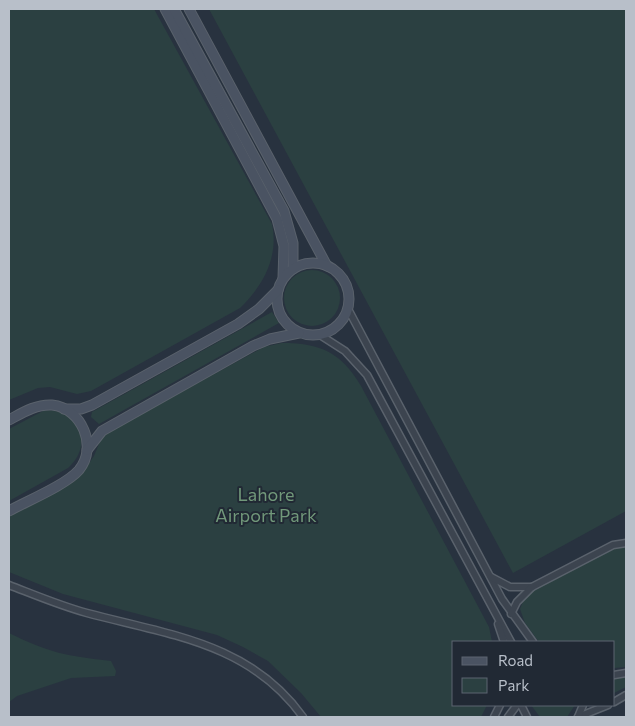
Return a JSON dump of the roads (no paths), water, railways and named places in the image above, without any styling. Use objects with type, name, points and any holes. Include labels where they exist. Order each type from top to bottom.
[{"type":"street","points":[[64,409],[87,407],[238,324],[260,309],[278,290],[283,278],[284,246],[278,218],[165,9]]},
{"type":"street","points":[[174,9],[284,211],[293,243],[293,269]]},
{"type":"street","points":[[189,9],[328,266]]},
{"type":"street","points":[[283,278],[293,269],[310,263],[328,266],[335,270],[346,284],[349,301],[348,309],[340,324],[320,335]]},
{"type":"street","points":[[278,290],[279,311],[290,327],[299,333]]},
{"type":"street","points":[[348,309],[490,576],[511,614],[531,641]]},
{"type":"street","points":[[87,450],[102,431],[253,346],[270,339],[299,333],[320,335],[345,350],[367,375],[510,641]]},
{"type":"street","points":[[9,511],[73,476],[83,464],[87,450],[86,437],[81,424],[72,413],[64,409],[54,405],[38,406],[11,417]]},
{"type":"street","points":[[511,614],[523,595],[532,587],[613,545],[626,543]]},
{"type":"street","points":[[490,576],[510,587],[532,587]]},
{"type":"street","points":[[9,585],[85,612],[193,640],[225,652],[247,663],[268,679],[289,699],[303,717]]},
{"type":"street","points":[[491,604],[504,641]]},
{"type":"street","points":[[508,717],[516,706]]},
{"type":"street","points":[[578,717],[606,706]]},
{"type":"park label","name":"Lahore Airport Park","points":[[266,505]]}]
